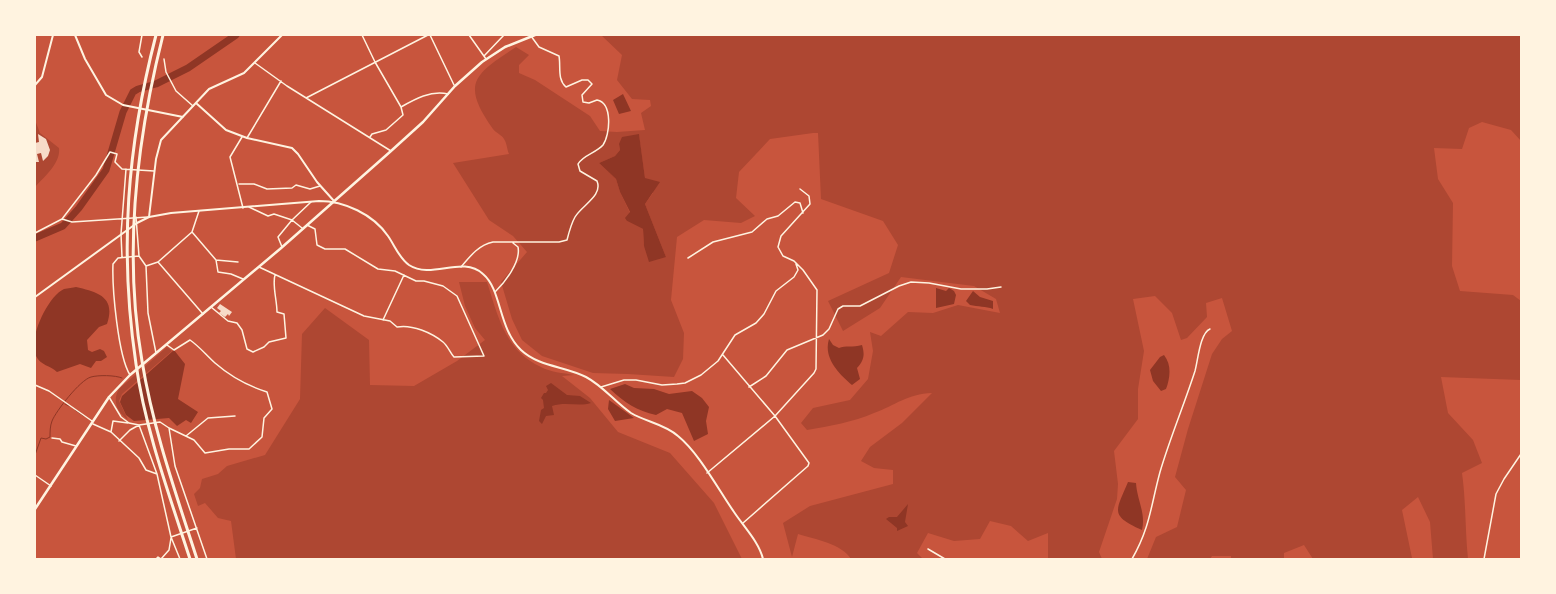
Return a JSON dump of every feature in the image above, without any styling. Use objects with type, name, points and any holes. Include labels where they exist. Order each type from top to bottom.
[{"type":"highway","points":[[156,35],[144,79],[131,162],[127,209],[127,264],[136,364],[151,428],[190,559]]},
{"type":"highway","points":[[163,35],[152,80],[137,165],[134,209],[133,264],[142,360],[157,427],[197,559]]},
{"type":"main road","points":[[35,85],[42,77],[54,35]]},
{"type":"main road","points":[[75,35],[85,59],[106,95],[124,105],[183,117]]},
{"type":"main road","points":[[149,217],[154,171],[159,144],[167,133],[210,89],[236,78],[255,63],[282,35]]},
{"type":"main road","points":[[35,509],[109,397],[130,375],[244,280],[391,151],[449,95],[455,86],[485,57],[535,35]]},
{"type":"main road","points":[[195,103],[226,130],[242,137],[292,148],[298,154],[320,186],[334,201]]},
{"type":"main road","points":[[35,297],[121,234],[149,217],[199,211],[311,202],[334,201],[344,204],[381,227],[398,254],[410,265],[423,270],[461,266],[471,268],[483,274],[489,280],[508,332],[521,350],[534,359],[585,376],[634,414],[677,435],[689,446],[755,541],[763,559]]},
{"type":"street","points":[[142,35],[139,52],[142,57]]},
{"type":"street","points":[[362,35],[375,62],[401,107],[403,115],[386,130],[372,134],[369,137]]},
{"type":"street","points":[[306,98],[429,35],[455,86]]},
{"type":"street","points":[[469,35],[485,57],[504,35]]},
{"type":"street","points":[[461,266],[472,254],[485,244],[494,242],[559,242],[567,240],[576,216],[594,196],[598,189],[597,181],[580,171],[578,164],[603,144],[608,131],[607,111],[602,102],[598,100],[585,103],[581,98],[591,86],[590,82],[585,80],[566,87],[561,81],[559,56],[539,47],[531,36]]},
{"type":"street","points":[[164,59],[166,72],[171,82],[182,97],[193,106]]},
{"type":"street","points":[[255,63],[306,98],[391,151]]},
{"type":"street","points":[[246,138],[281,81]]},
{"type":"street","points":[[401,107],[427,95],[442,93],[449,95]]},
{"type":"street","points":[[242,137],[230,157],[243,208]]},
{"type":"street","points":[[35,233],[62,219],[96,175],[110,152],[117,154],[115,162],[122,169],[154,171]]},
{"type":"street","points":[[122,257],[121,234],[126,169]]},
{"type":"street","points":[[238,184],[254,184],[267,190],[292,188],[296,185],[310,189],[320,186]]},
{"type":"street","points":[[707,473],[775,416],[814,373],[817,339],[817,290],[803,270],[794,261],[783,256],[778,247],[779,242],[787,229],[803,213],[810,201],[807,194],[800,189]]},
{"type":"street","points":[[282,247],[278,237],[292,220],[311,202]]},
{"type":"street","points":[[688,258],[713,242],[752,232],[767,219],[778,216],[795,202],[800,204],[803,213]]},
{"type":"street","points":[[249,207],[268,216],[274,214],[292,220],[303,229]]},
{"type":"street","points":[[146,266],[158,262],[192,232],[199,211]]},
{"type":"street","points":[[136,217],[139,256],[146,266],[148,313],[156,353]]},
{"type":"street","points":[[62,219],[69,221],[149,217]]},
{"type":"street","points":[[259,267],[364,316],[390,321],[397,327],[405,325],[426,332],[444,343],[454,358],[484,356],[457,296],[443,286],[424,281],[416,281],[396,271],[378,269],[345,249],[325,249],[317,245],[315,229],[307,225]]},
{"type":"street","points":[[192,232],[216,260],[218,272],[230,274],[244,280]]},
{"type":"street","points":[[494,292],[509,273],[518,254],[518,247],[511,242]]},
{"type":"street","points":[[130,375],[126,370],[123,357],[113,279],[113,263],[122,257],[139,256]]},
{"type":"street","points":[[216,260],[238,262]]},
{"type":"street","points":[[600,387],[624,380],[636,380],[662,385],[685,383],[710,368],[723,355],[729,342],[735,335],[756,323],[764,314],[779,288],[794,277],[798,270],[794,261]]},
{"type":"street","points":[[158,262],[203,314]]},
{"type":"street","points":[[211,307],[228,322],[237,323],[242,330],[247,349],[253,352],[264,347],[269,342],[286,338],[284,314],[278,312],[276,292],[273,282],[275,275]]},
{"type":"street","points":[[382,320],[404,275]]},
{"type":"street","points":[[749,387],[766,376],[787,350],[817,339],[829,329],[838,309],[843,306],[860,306],[911,282],[929,283],[961,289],[987,289],[1001,287]]},
{"type":"street","points":[[1132,559],[1146,531],[1160,472],[1195,369],[1205,332],[1210,329]]},
{"type":"street","points":[[110,432],[113,421],[139,425],[160,422],[194,440],[205,453],[228,449],[249,449],[262,437],[264,418],[272,409],[267,392],[254,388],[228,373],[200,347],[190,340],[174,350],[167,345]]},
{"type":"street","points":[[723,355],[775,416],[809,463],[808,466],[742,524]]},
{"type":"street","points":[[35,385],[49,391],[93,423],[110,432],[139,458],[146,470],[157,474]]},
{"type":"street","points":[[109,397],[121,417],[129,423]]},
{"type":"street","points":[[186,436],[208,418],[235,416]]},
{"type":"street","points":[[120,441],[130,430],[139,425]]},
{"type":"street","points":[[139,425],[157,474],[171,537],[180,559]]},
{"type":"street","points":[[169,428],[175,466],[207,559]]},
{"type":"street","points":[[52,438],[60,439],[62,442],[77,446]]},
{"type":"street","points":[[1484,559],[1496,494],[1521,454]]},
{"type":"street","points":[[35,475],[51,486]]},
{"type":"street","points":[[171,537],[196,528]]},
{"type":"street","points":[[156,559],[158,557],[161,559],[169,550],[171,537]]},
{"type":"street","points":[[928,549],[945,559]]},
{"type":"shaded area","points":[[601,35],[1521,35],[1521,141],[1511,130],[1482,122],[1469,128],[1462,149],[1434,148],[1438,179],[1453,203],[1452,266],[1460,291],[1513,295],[1521,301],[1521,380],[1441,377],[1448,413],[1473,440],[1482,463],[1462,473],[1468,559],[1433,559],[1430,522],[1418,497],[1402,510],[1411,559],[1313,559],[1304,545],[1284,553],[1284,559],[1231,559],[1231,556],[1212,556],[1210,559],[1147,559],[1156,537],[1177,527],[1186,490],[1175,477],[1188,429],[1212,354],[1222,339],[1232,331],[1222,298],[1206,303],[1207,317],[1187,338],[1181,340],[1172,313],[1155,296],[1133,299],[1144,351],[1138,389],[1138,419],[1114,451],[1118,484],[1117,499],[1099,552],[1102,559],[1048,559],[1048,533],[1028,541],[1011,526],[990,521],[980,539],[954,541],[928,533],[917,553],[923,559],[851,559],[841,549],[835,546],[798,534],[792,557],[783,523],[810,506],[893,484],[893,470],[874,468],[861,461],[870,447],[902,423],[932,393],[915,395],[858,419],[807,430],[801,423],[813,408],[850,400],[868,379],[873,351],[870,332],[881,336],[908,312],[933,313],[958,305],[1000,313],[996,299],[974,286],[901,277],[880,308],[843,331],[828,301],[889,273],[898,245],[883,221],[821,199],[818,133],[813,133],[770,139],[739,172],[736,198],[755,216],[741,223],[704,220],[677,237],[671,300],[684,333],[683,359],[674,377],[593,373],[542,356],[522,340],[512,319],[501,282],[527,252],[513,236],[489,220],[453,163],[509,154],[506,142],[502,136],[493,129],[483,113],[477,101],[475,90],[477,81],[482,73],[490,65],[516,47],[529,55],[519,65],[519,73],[535,80],[590,116],[600,131],[617,132],[645,130],[641,113],[651,106],[650,100],[632,99],[617,80],[622,55]],"holes":[[[639,135],[645,178],[653,193],[645,204],[666,257],[644,246],[643,229],[627,221],[630,213],[620,192],[616,179],[599,163],[615,156],[620,150],[619,144]]]},
{"type":"shaded area","points":[[623,94],[631,111],[619,114],[613,100]]},
{"type":"shaded area","points":[[35,120],[40,133],[59,148],[59,154],[55,164],[35,187]]},
{"type":"shaded area","points":[[639,134],[645,178],[660,182],[645,204],[666,257],[649,262],[644,246],[643,229],[627,221],[625,218],[630,212],[620,192],[616,179],[599,163],[615,156],[620,150],[619,144],[622,137]]},
{"type":"shaded area","points":[[459,282],[487,282],[499,320],[511,342],[519,352],[529,360],[545,369],[574,375],[562,376],[590,398],[618,432],[670,453],[714,503],[742,559],[236,559],[231,521],[218,518],[205,503],[198,506],[194,494],[200,488],[202,479],[218,474],[227,466],[265,455],[300,399],[302,334],[325,308],[369,340],[370,385],[414,386],[457,361],[485,340],[475,328],[465,306]]},
{"type":"shaded area","points":[[76,287],[98,294],[107,302],[109,315],[107,324],[99,327],[87,340],[88,350],[92,352],[100,349],[104,351],[107,357],[101,361],[96,361],[91,368],[80,364],[57,372],[43,364],[38,359],[34,349],[34,340],[41,319],[52,300],[64,289]]},
{"type":"shaded area","points":[[936,288],[946,291],[949,288],[954,291],[956,295],[954,304],[936,308]]},
{"type":"shaded area","points":[[973,291],[980,297],[993,301],[993,309],[970,305],[966,301]]},
{"type":"shaded area","points":[[829,339],[833,345],[839,348],[862,345],[863,357],[857,368],[860,379],[852,385],[837,371],[830,359],[828,353]]},
{"type":"shaded area","points":[[167,347],[172,351],[122,394],[119,401],[128,420],[118,410],[116,398],[119,389]]},
{"type":"shaded area","points":[[174,350],[185,364],[178,399],[198,412],[191,423],[186,420],[177,426],[169,418],[134,421],[126,415],[120,402],[122,396]]},
{"type":"shaded area","points":[[1164,355],[1167,359],[1169,367],[1169,376],[1166,389],[1161,391],[1153,381],[1150,370],[1160,357]]},
{"type":"shaded area","points":[[551,383],[567,395],[580,396],[591,403],[562,404],[552,406],[554,415],[546,416],[542,424],[539,421],[541,410],[544,408],[543,400],[541,398],[548,390],[546,386]]},
{"type":"shaded area","points":[[625,384],[634,388],[654,389],[669,394],[692,391],[702,398],[709,407],[706,421],[708,434],[694,441],[682,413],[667,409],[656,415],[643,411],[620,398],[610,389]]},
{"type":"shaded area","points":[[609,400],[634,418],[615,421],[608,409]]},
{"type":"shaded area","points":[[1128,482],[1136,483],[1143,518],[1142,530],[1124,520],[1118,511],[1120,500]]},
{"type":"shaded area","points":[[908,504],[905,522],[908,526],[897,531],[897,528],[886,519],[889,517],[897,517]]},
{"type":"building","points":[[38,134],[46,139],[50,150],[48,156],[43,161],[41,153],[37,154],[39,162],[35,162],[35,143],[39,142]]},
{"type":"building","points":[[220,304],[232,312],[229,316],[228,314],[225,317],[219,313],[221,311],[217,308]]},
{"type":"waterway","points":[[35,238],[63,226],[79,208],[106,170],[123,112],[133,92],[156,84],[188,68],[236,35]]},
{"type":"waterway","points":[[35,455],[41,438],[46,439],[50,437],[51,423],[58,410],[69,396],[86,379],[94,376],[111,376],[122,378]]},
{"type":"waterway","points":[[65,404],[69,406]]},
{"type":"waterway","points":[[75,410],[84,416]]}]
